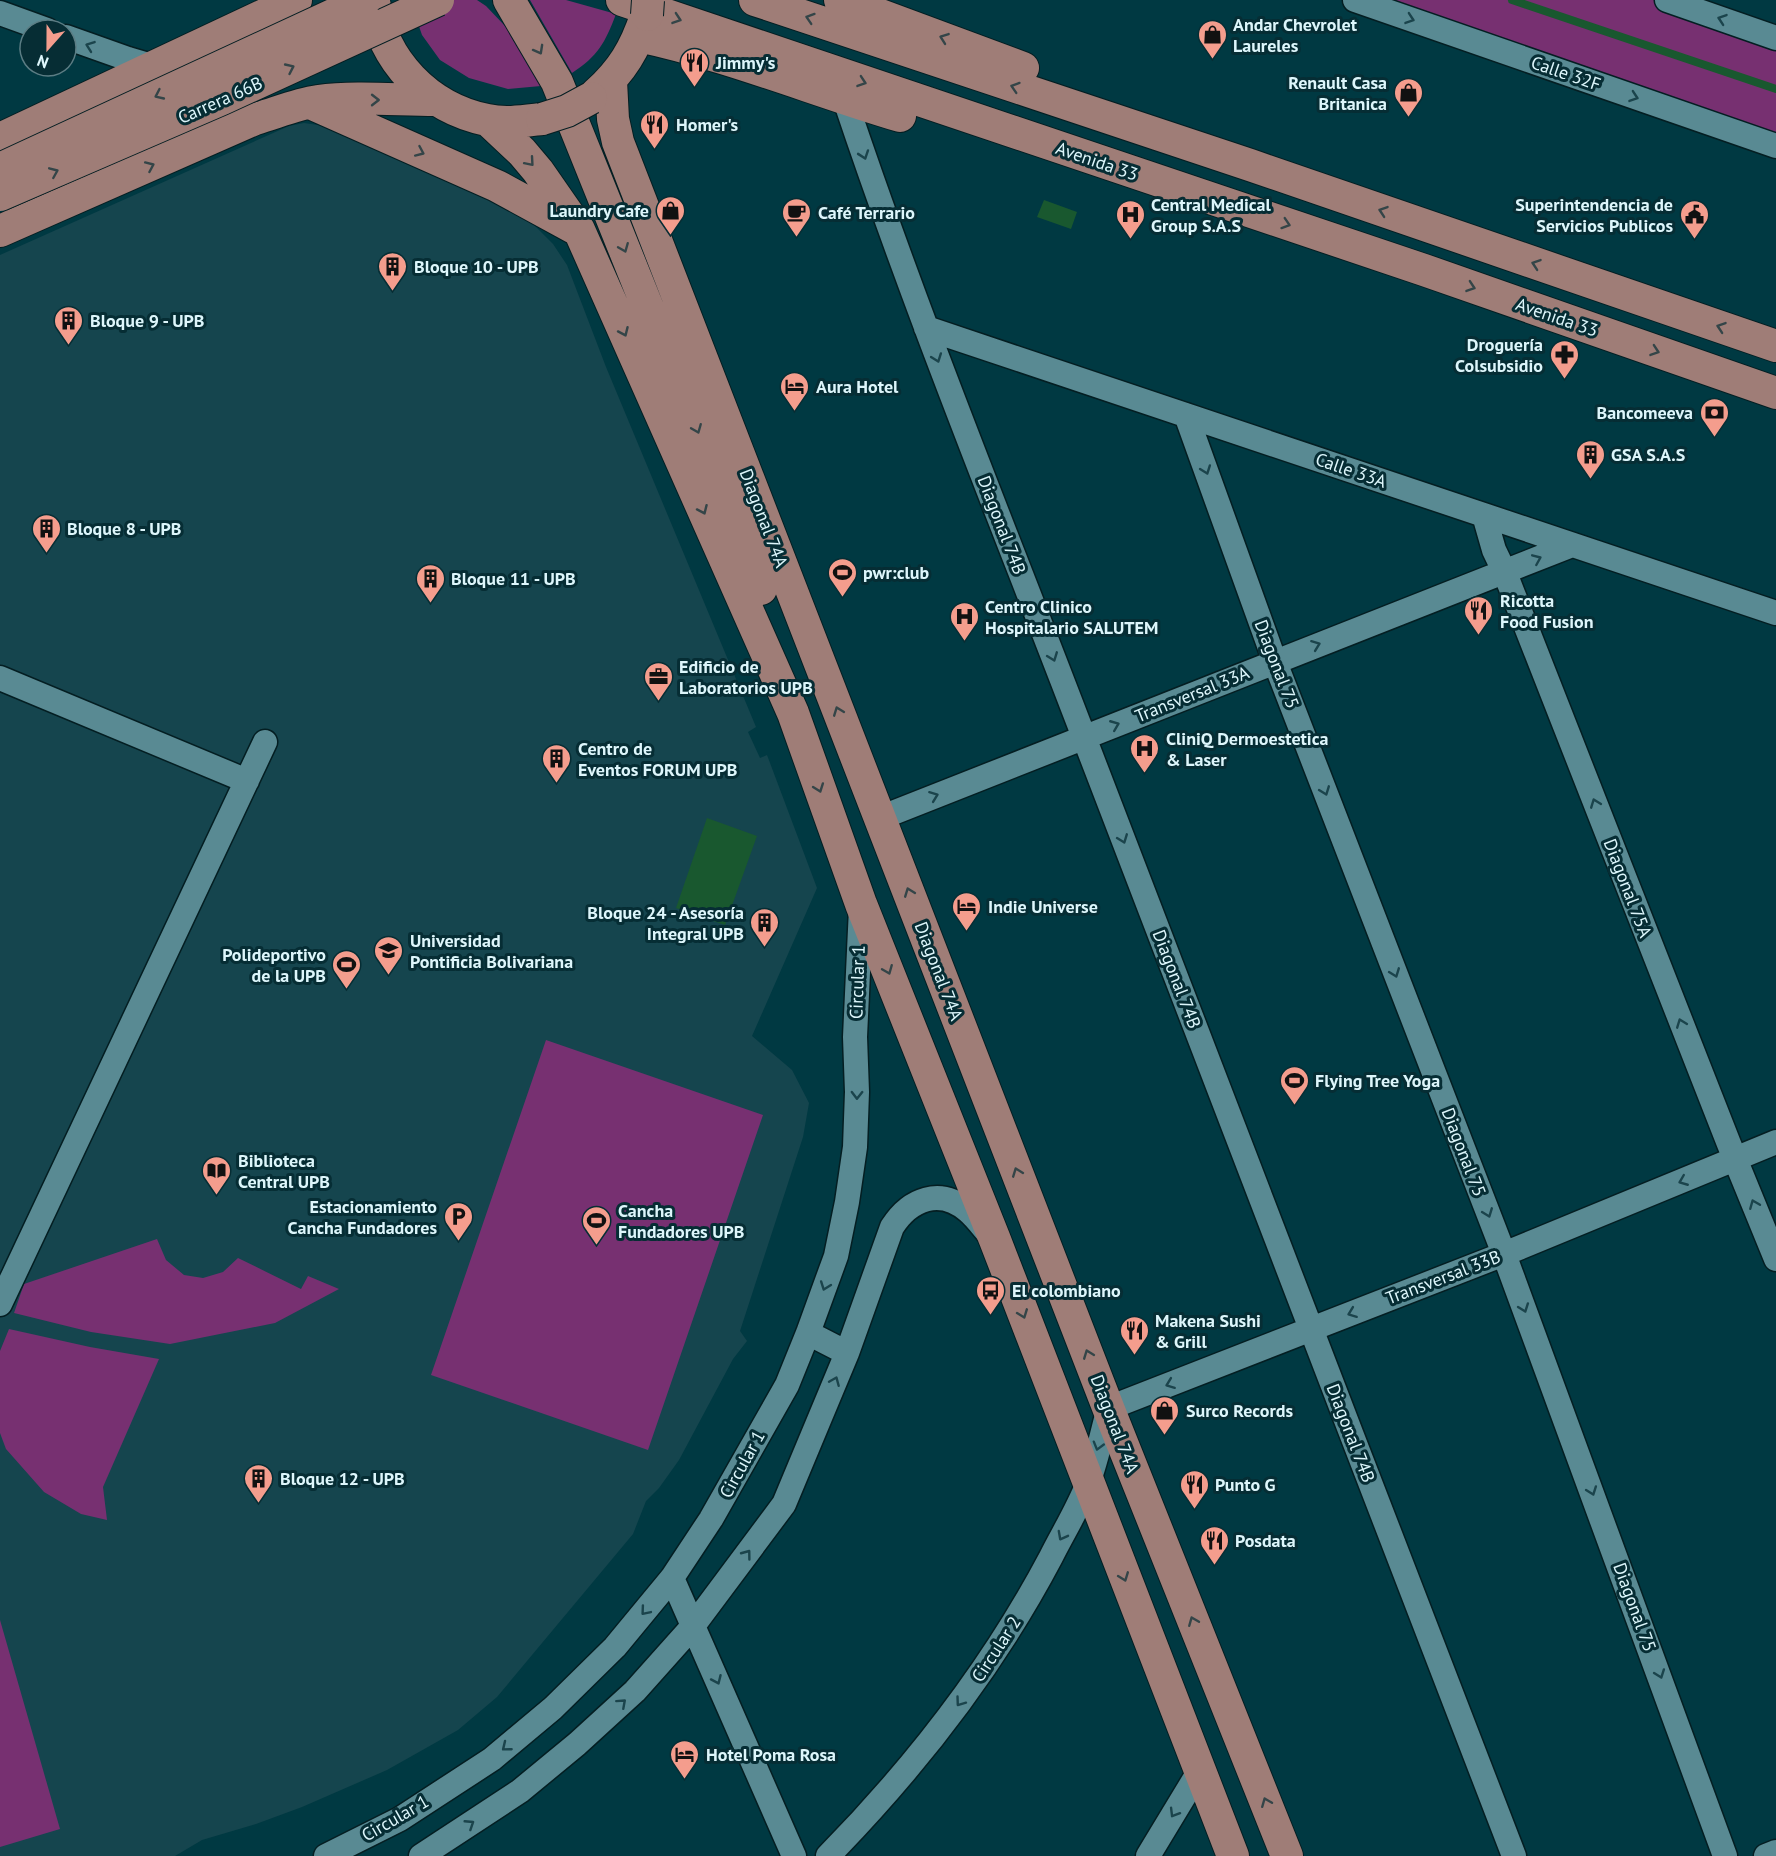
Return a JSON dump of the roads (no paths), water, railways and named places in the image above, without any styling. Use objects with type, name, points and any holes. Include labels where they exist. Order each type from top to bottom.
[{"type":"main road","name":"Carrera 66B","points":[[0,170],[365,0]]},
{"type":"main road","points":[[374,0],[376,17],[388,49],[409,77],[435,100],[461,113],[489,121],[515,123],[542,119],[567,111],[601,90],[626,63],[639,13],[738,62],[845,100],[1045,159],[1190,193]]},
{"type":"main road","name":"Carrera 66B","points":[[0,195],[222,99],[438,0]]},
{"type":"main road","points":[[509,0],[557,82],[756,577],[793,713]]},
{"type":"main road","points":[[755,0],[1250,165],[1776,346]]},
{"type":"main road","points":[[840,0],[1088,91],[1250,165]]},
{"type":"main road","points":[[0,139],[204,44],[283,3]]},
{"type":"main road","name":"Avenida 33","points":[[639,13],[1424,270],[1776,393]]},
{"type":"main road","points":[[204,44],[207,79],[216,95],[228,108],[243,118],[255,120]]},
{"type":"main road","name":"Diagonal 74A","points":[[601,90],[613,119],[618,142],[1109,1408],[1287,1856]]},
{"type":"main road","points":[[0,231],[255,120],[309,103],[343,99],[435,100]]},
{"type":"main road","points":[[79,102],[93,109],[105,119],[114,132],[119,147],[120,162],[116,175],[107,185]]},
{"type":"main road","points":[[309,103],[497,186],[579,230]]},
{"type":"main road","points":[[489,121],[522,152],[538,171],[579,230],[793,713],[861,904],[995,1240],[1233,1856]]},
{"type":"street","name":"Calle 32F","points":[[1355,0],[1776,146]]},
{"type":"street","points":[[1667,0],[1776,38]]},
{"type":"street","points":[[0,13],[18,20]]},
{"type":"street","points":[[78,41],[155,67]]},
{"type":"street","name":"Diagonal 74B","points":[[845,100],[942,374],[1514,1856]]},
{"type":"street","name":"Calle 33A","points":[[926,328],[1771,611]]},
{"type":"street","name":"Diagonal 75","points":[[1186,415],[1275,662],[1504,1254],[1725,1856]]},
{"type":"street","name":"Diagonal 75A","points":[[1484,515],[1494,550],[1776,1259]]},
{"type":"street","name":"Transversal 33A","points":[[880,818],[1572,545]]},
{"type":"street","points":[[1771,611],[1776,634]]},
{"type":"street","points":[[0,678],[247,781]]},
{"type":"street","points":[[0,1304],[265,742]]},
{"type":"street","name":"Circular 1","points":[[326,1856],[400,1819],[492,1758],[553,1708],[615,1647],[672,1578],[711,1519],[787,1385],[836,1256],[847,1202],[855,1147],[857,1092],[855,1037],[861,904]]},
{"type":"street","name":"Transversal 33B","points":[[1109,1408],[1504,1254],[1776,1142]]},
{"type":"street","points":[[421,1856],[519,1791],[577,1744],[635,1691],[693,1626],[784,1504],[847,1353],[880,1266],[892,1227],[901,1213],[922,1200],[945,1198],[968,1210],[995,1240]]},
{"type":"street","points":[[808,1333],[847,1353]]},
{"type":"street","name":"Circular 2","points":[[828,1856],[869,1814],[928,1745],[983,1672],[1031,1594],[1088,1483],[1109,1408]]},
{"type":"street","points":[[672,1578],[794,1856]]},
{"type":"street","points":[[1148,1856],[1200,1770]]},
{"type":"street","points":[[1766,1856],[1776,1852]]},
{"type":"waterway","points":[[1512,0],[1776,89]]},
{"type":"place","name":"Andar Chevrolet Laureles","points":[[1212,60]]},
{"type":"place","name":"Jimmy's","points":[[695,88]]},
{"type":"place","name":"Renault Casa Britanica","points":[[1408,118]]},
{"type":"place","name":"Homer's","points":[[655,150]]},
{"type":"place","name":"Laundry Cafe","points":[[670,236]]},
{"type":"place","name":"Café Terrario","points":[[797,238]]},
{"type":"place","name":"Central Medical Group S.A.S","points":[[1130,240]]},
{"type":"place","name":"Superintendencia de Servicios Publicos","points":[[1694,240]]},
{"type":"place","name":"Bloque 10 - UPB","points":[[393,292]]},
{"type":"place","name":"Bloque 9 - UPB","points":[[69,346]]},
{"type":"place","name":"Droguería Colsubsidio","points":[[1564,380]]},
{"type":"place","name":"Aura Hotel","points":[[795,412]]},
{"type":"place","name":"Bancomeeva","points":[[1714,438]]},
{"type":"place","name":"GSA S.A.S","points":[[1590,480]]},
{"type":"place","name":"Bloque 8 - UPB","points":[[46,554]]},
{"type":"place","name":"pwr:club","points":[[842,598]]},
{"type":"place","name":"Bloque 11 - UPB","points":[[430,604]]},
{"type":"place","name":"Ricotta Food Fusion","points":[[1479,636]]},
{"type":"place","name":"Centro Clinico Hospitalario SALUTEM","points":[[964,642]]},
{"type":"place","name":"Edificio de Laboratorios UPB","points":[[658,702]]},
{"type":"place","name":"CliniQ Dermoestetica & Laser","points":[[1145,774]]},
{"type":"place","name":"Centro de Eventos FORUM UPB","points":[[557,784]]},
{"type":"place","name":"Indie Universe","points":[[967,932]]},
{"type":"place","name":"Bloque 24 - Asesoría Integral UPB","points":[[765,948]]},
{"type":"place","name":"Universidad Pontificia Bolivariana","points":[[389,976]]},
{"type":"place","name":"Polideportivo de la UPB","points":[[347,990]]},
{"type":"place","name":"Flying Tree Yoga","points":[[1294,1106]]},
{"type":"place","name":"Biblioteca Central UPB","points":[[217,1196]]},
{"type":"place","name":"Estacionamiento Cancha Fundadores","points":[[458,1242]]},
{"type":"place","name":"Cancha Fundadores UPB","points":[[597,1246]]},
{"type":"place","name":"El colombiano","points":[[991,1316]]},
{"type":"place","name":"Makena Sushi & Grill","points":[[1134,1356]]},
{"type":"place","name":"Surco Records","points":[[1165,1436]]},
{"type":"place","name":"Bloque 12 - UPB","points":[[259,1504]]},
{"type":"place","name":"Punto G","points":[[1194,1510]]},
{"type":"place","name":"Posdata","points":[[1214,1566]]},
{"type":"place","name":"Hotel Poma Rosa","points":[[685,1780]]}]
